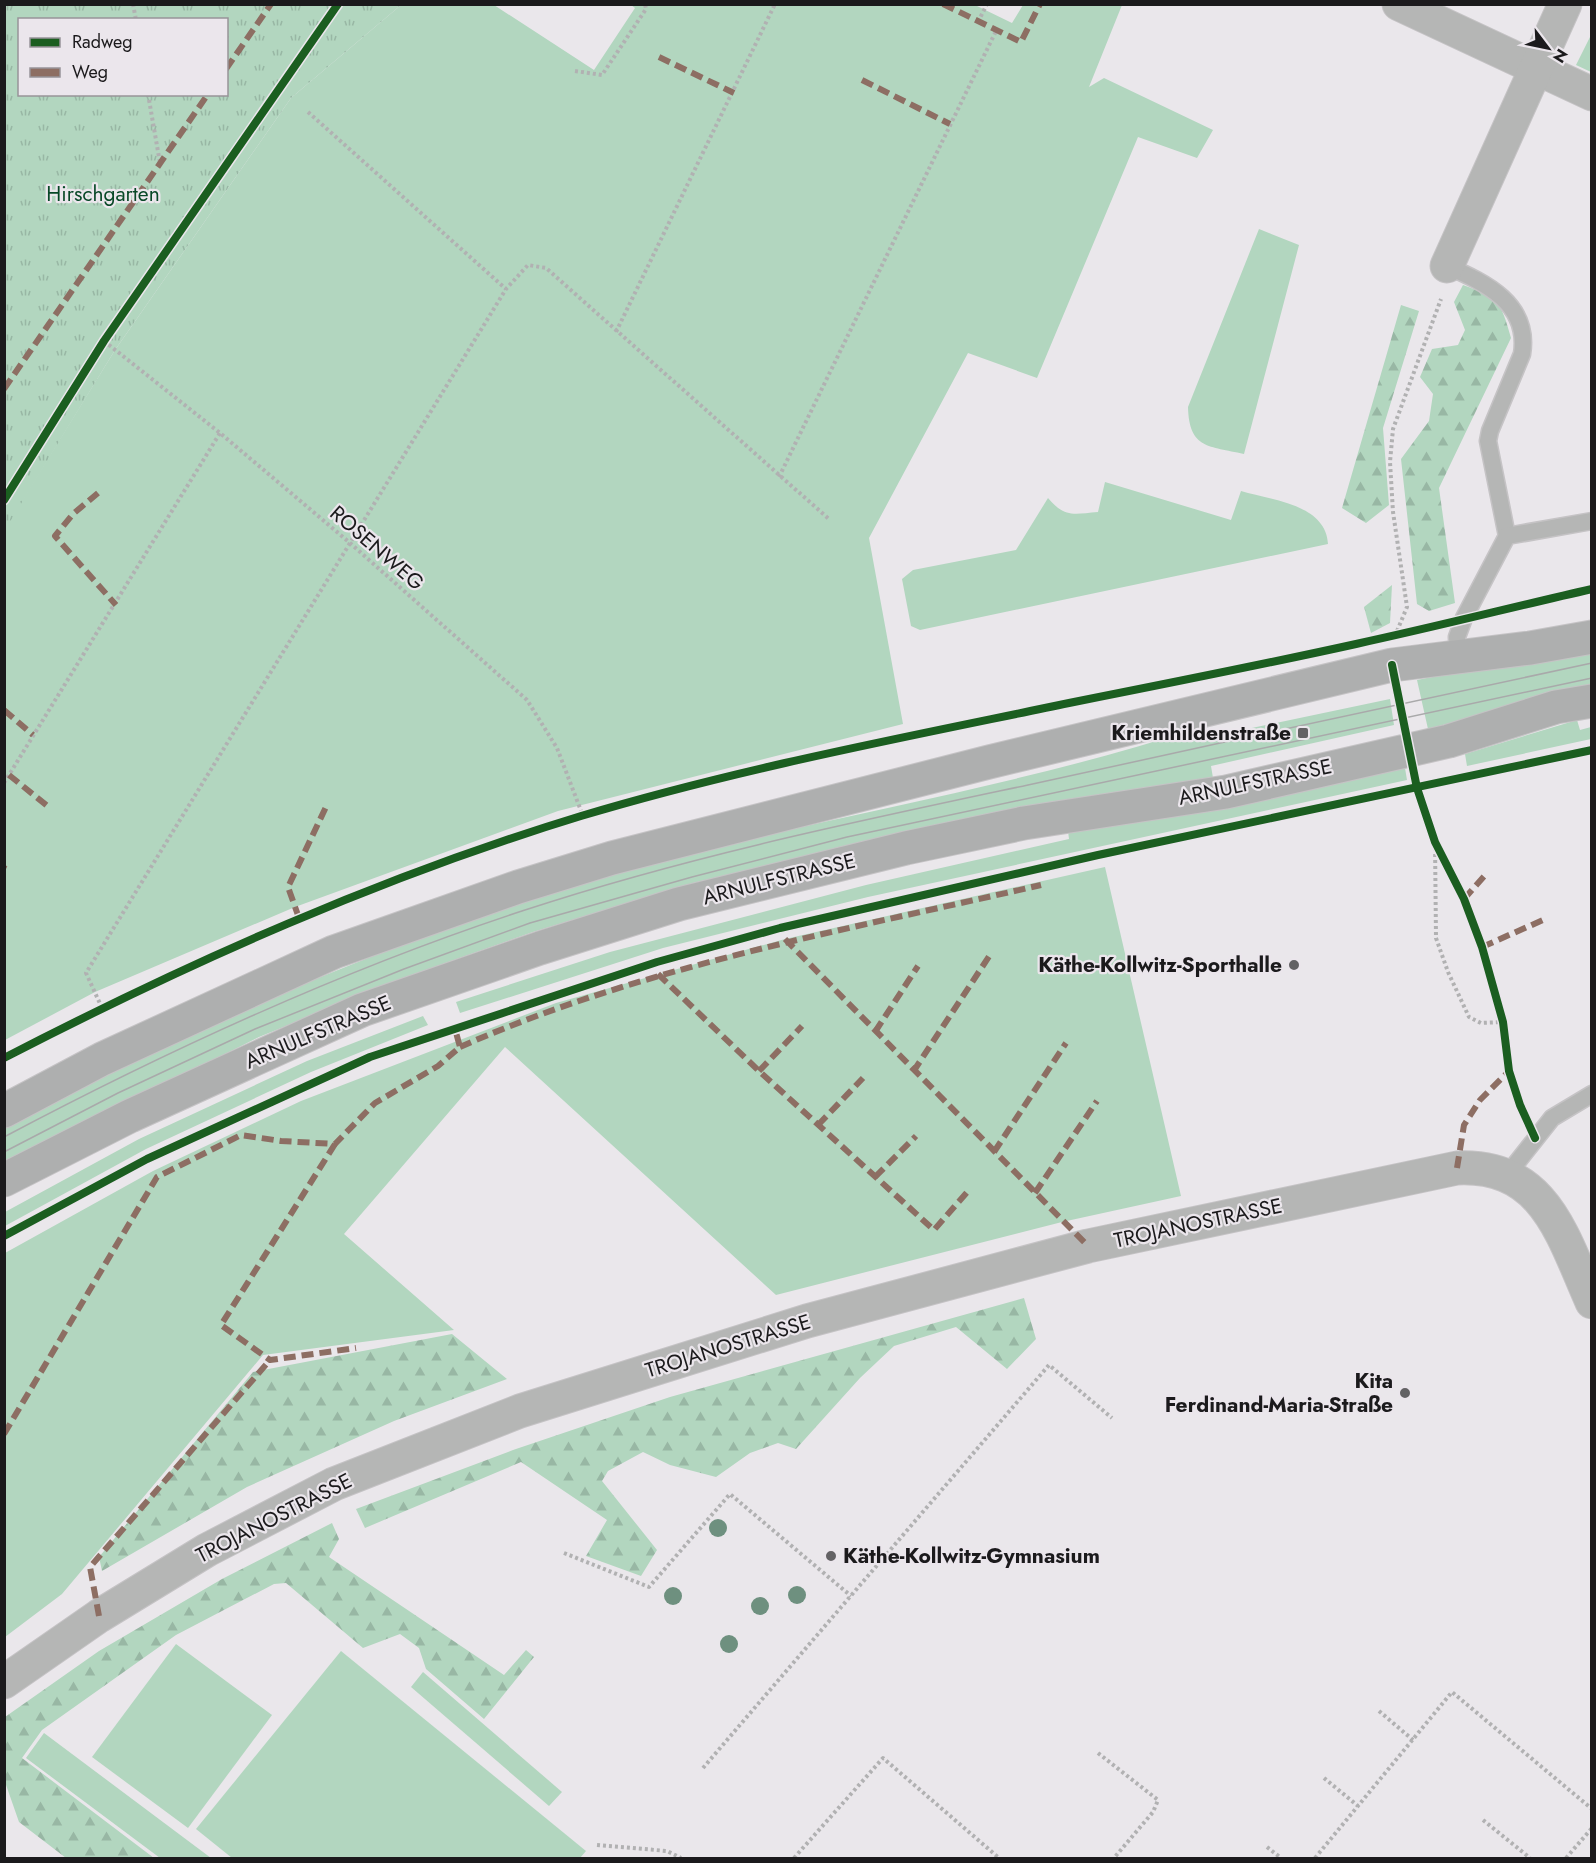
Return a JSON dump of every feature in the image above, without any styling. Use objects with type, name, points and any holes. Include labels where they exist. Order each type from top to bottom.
[{"type":"main road","points":[[4,1111],[102,1059],[334,952],[528,884],[685,838],[1000,759],[1392,665],[1530,648],[1592,637]]},
{"type":"main road","name":"ARNULFSTRASSE","points":[[4,1180],[130,1116],[362,1010],[540,948],[679,904],[906,848],[1024,823],[1226,792],[1449,741],[1556,707],[1592,701]]},
{"type":"street","points":[[1399,4],[1534,69],[1592,94]]},
{"type":"street","points":[[1445,280],[1534,69],[1565,4]]},
{"type":"street","name":"TROJANOSTRASSE","points":[[4,1682],[99,1616],[207,1550],[334,1484],[520,1412],[807,1321],[1088,1246],[1457,1168],[1481,1167],[1507,1175],[1530,1187],[1547,1209],[1592,1302]]},
{"type":"lane","points":[[1445,280],[1500,294],[1516,313],[1524,341],[1522,354],[1488,441],[1507,536],[1464,618],[1457,637],[1458,656]]},
{"type":"lane","points":[[1507,536],[1592,521]]},
{"type":"lane","points":[[1507,1175],[1552,1118],[1592,1094]]},
{"type":"path","points":[[574,71],[602,75],[646,9],[645,4]]},
{"type":"path","points":[[616,332],[775,4]]},
{"type":"path","points":[[978,22],[987,4]]},
{"type":"path","points":[[779,477],[996,31]]},
{"type":"path","points":[[148,96],[160,163]]},
{"type":"path","points":[[308,112],[506,289]]},
{"type":"path","points":[[102,1008],[86,973],[506,289],[528,265],[546,268],[830,520]]},
{"type":"path","points":[[1395,635],[1407,607],[1393,512],[1390,462],[1393,429],[1445,280]]},
{"type":"path","points":[[4,783],[220,433]]},
{"type":"path","points":[[1435,842],[1437,938],[1448,972],[1469,1017],[1481,1023],[1503,1022]]},
{"type":"path","points":[[703,1768],[1049,1365],[1112,1418]]},
{"type":"path","points":[[564,1553],[649,1587],[730,1494],[851,1596]]},
{"type":"path","points":[[1315,1858],[1452,1692],[1592,1809]]},
{"type":"path","points":[[1379,1711],[1413,1740]]},
{"type":"path","points":[[1098,1753],[1158,1800],[1154,1812],[1114,1858]]},
{"type":"path","points":[[794,1858],[883,1758],[999,1858]]},
{"type":"path","points":[[1324,1778],[1358,1806]]},
{"type":"path","points":[[1484,1820],[1530,1858]]},
{"type":"path","points":[[1566,1858],[1592,1828]]},
{"type":"path","points":[[597,1845],[667,1851],[681,1858]]},
{"type":"path","points":[[1267,1846],[1281,1858]]},
{"type":"green space","name":"Hirschgarten","points":[[5,4],[401,5],[291,98],[115,350],[5,530]]},
{"type":"green space","points":[[401,5],[494,5],[594,70],[635,8],[631,5],[975,5],[1012,23],[1023,5],[1122,5],[1089,87],[1104,78],[1213,130],[1197,158],[1138,137],[1037,378],[968,353],[869,538],[903,724],[558,811],[295,907],[95,992],[5,1040],[4,530],[115,350],[291,98]]},
{"type":"green space","points":[[1591,35],[1591,72],[1576,65]]},
{"type":"green space","points":[[1259,229],[1299,245],[1244,454],[1211,447],[1197,438],[1189,421],[1188,407]]},
{"type":"green space","points":[[1463,285],[1496,302],[1501,308],[1511,338],[1439,488],[1455,603],[1429,611],[1417,604],[1401,459],[1429,421],[1433,394],[1420,377],[1432,349],[1458,345],[1465,330],[1454,302]]},
{"type":"green space","points":[[1401,305],[1419,311],[1383,428],[1389,505],[1366,523],[1342,508]]},
{"type":"green space","points":[[1105,482],[1231,520],[1241,491],[1281,501],[1308,512],[1318,520],[1325,531],[1328,544],[920,630],[911,626],[902,579],[913,570],[1016,550],[1048,498],[1065,512],[1098,512]]},
{"type":"green space","points":[[1392,585],[1390,623],[1371,633],[1364,607]]},
{"type":"green space","points":[[1591,652],[1591,685],[1428,729],[1417,680],[1548,661]]},
{"type":"green space","points":[[1390,699],[1394,725],[1211,766],[1213,778],[849,846],[693,883],[533,932],[406,977],[259,1037],[5,1165],[5,1127],[255,1003],[430,933],[523,900],[691,852],[1033,775],[1201,727],[1204,738]]},
{"type":"green space","points":[[1577,720],[1580,730],[1591,727],[1591,739],[1467,766],[1465,754]]},
{"type":"green space","points":[[1405,768],[1407,780],[868,897],[663,948],[460,1013],[456,1002],[610,952],[866,885],[1069,839],[1068,831],[1174,816]]},
{"type":"green space","points":[[1105,867],[1181,1196],[1062,1222],[776,1295],[505,1047],[344,1234],[454,1330],[263,1355],[62,1594],[5,1637],[5,1253],[153,1171],[301,1101],[556,1003],[785,939]]},
{"type":"green space","points":[[423,1016],[428,1025],[311,1072],[146,1149],[5,1226],[5,1212],[139,1139],[307,1061]]},
{"type":"green space","points":[[1024,1298],[1036,1339],[1007,1369],[956,1327],[894,1346],[860,1378],[796,1449],[778,1443],[750,1453],[716,1477],[670,1465],[643,1452],[608,1471],[602,1481],[657,1550],[641,1576],[586,1556],[607,1520],[521,1462],[365,1528],[356,1509],[513,1450],[670,1397]]},
{"type":"green space","points":[[452,1334],[507,1379],[394,1421],[247,1487],[102,1571],[99,1557],[253,1372]]},
{"type":"green space","points":[[332,1523],[339,1539],[329,1557],[504,1675],[526,1650],[534,1657],[484,1719],[426,1669],[419,1648],[400,1634],[363,1648],[286,1583],[274,1584],[176,1635],[42,1730],[22,1758],[154,1858],[66,1858],[19,1822],[5,1782],[5,1717],[99,1651],[222,1579]]},
{"type":"green space","points":[[176,1644],[272,1715],[188,1828],[92,1757]]},
{"type":"green space","points":[[341,1651],[586,1851],[580,1858],[232,1858],[196,1829]]},
{"type":"green space","points":[[423,1672],[562,1792],[549,1806],[411,1687]]},
{"type":"green space","points":[[44,1733],[211,1858],[160,1858],[26,1758]]},
{"type":"tram line","points":[[4,1137],[131,1072],[325,984],[458,933],[587,891],[712,856],[838,826],[1592,663]]},
{"type":"tram line","points":[[4,1152],[118,1093],[255,1029],[404,969],[530,923],[692,877],[847,837],[1592,678]]},
{"type":"marked path","points":[[228,66],[271,4]]},
{"type":"marked path","points":[[943,4],[1021,42],[1040,4]]},
{"type":"marked path","points":[[659,57],[734,93]]},
{"type":"marked path","points":[[862,80],[950,124]]},
{"type":"marked path","points":[[4,389],[207,96]]},
{"type":"marked path","points":[[98,493],[73,514],[55,536],[116,605]]},
{"type":"marked path","points":[[4,710],[33,735]]},
{"type":"marked path","points":[[9,775],[50,808]]},
{"type":"marked path","points":[[299,918],[288,887],[326,807]]},
{"type":"marked path","points":[[1464,899],[1487,873]]},
{"type":"marked path","points":[[460,1047],[530,1019],[673,972],[746,952],[1041,885]]},
{"type":"marked path","points":[[1482,947],[1543,920]]},
{"type":"marked path","points":[[785,939],[1088,1246]]},
{"type":"marked path","points":[[913,1072],[990,955]]},
{"type":"marked path","points":[[875,1032],[918,966]]},
{"type":"marked path","points":[[658,974],[759,1071],[934,1230],[969,1190]]},
{"type":"marked path","points":[[759,1071],[802,1026]]},
{"type":"marked path","points":[[4,1434],[157,1177],[241,1135],[281,1141],[335,1144],[375,1103],[438,1066],[460,1047],[455,1029]]},
{"type":"marked path","points":[[994,1152],[1066,1043]]},
{"type":"marked path","points":[[1457,1168],[1464,1125],[1480,1100],[1509,1071]]},
{"type":"marked path","points":[[818,1125],[863,1078]]},
{"type":"marked path","points":[[1035,1193],[1097,1101]]},
{"type":"marked path","points":[[875,1177],[916,1136]]},
{"type":"marked path","points":[[335,1144],[221,1325],[270,1360],[356,1348]]},
{"type":"marked path","points":[[99,1616],[90,1567],[270,1360]]},
{"type":"cycle path","points":[[4,500],[104,341],[338,4]]},
{"type":"cycle path","points":[[4,1058],[144,988],[287,924],[433,866],[581,816],[702,783],[824,754],[1320,652],[1592,589]]},
{"type":"cycle path","points":[[1392,665],[1417,788],[1435,842],[1464,899],[1482,947],[1503,1022],[1509,1071],[1520,1105],[1535,1138]]},
{"type":"cycle path","points":[[4,1236],[147,1159],[370,1057],[657,962],[780,928],[1098,855],[1592,750]]},
{"type":"place","name":"Kriemhildenstraße","points":[[1303,733]]},
{"type":"place","name":"Käthe-Kollwitz-Sporthalle","points":[[1294,965]]},
{"type":"place","name":"Kita Ferdinand-Maria-Straße","points":[[1405,1393]]},
{"type":"place","name":"Käthe-Kollwitz-Gymnasium","points":[[831,1556]]}]
